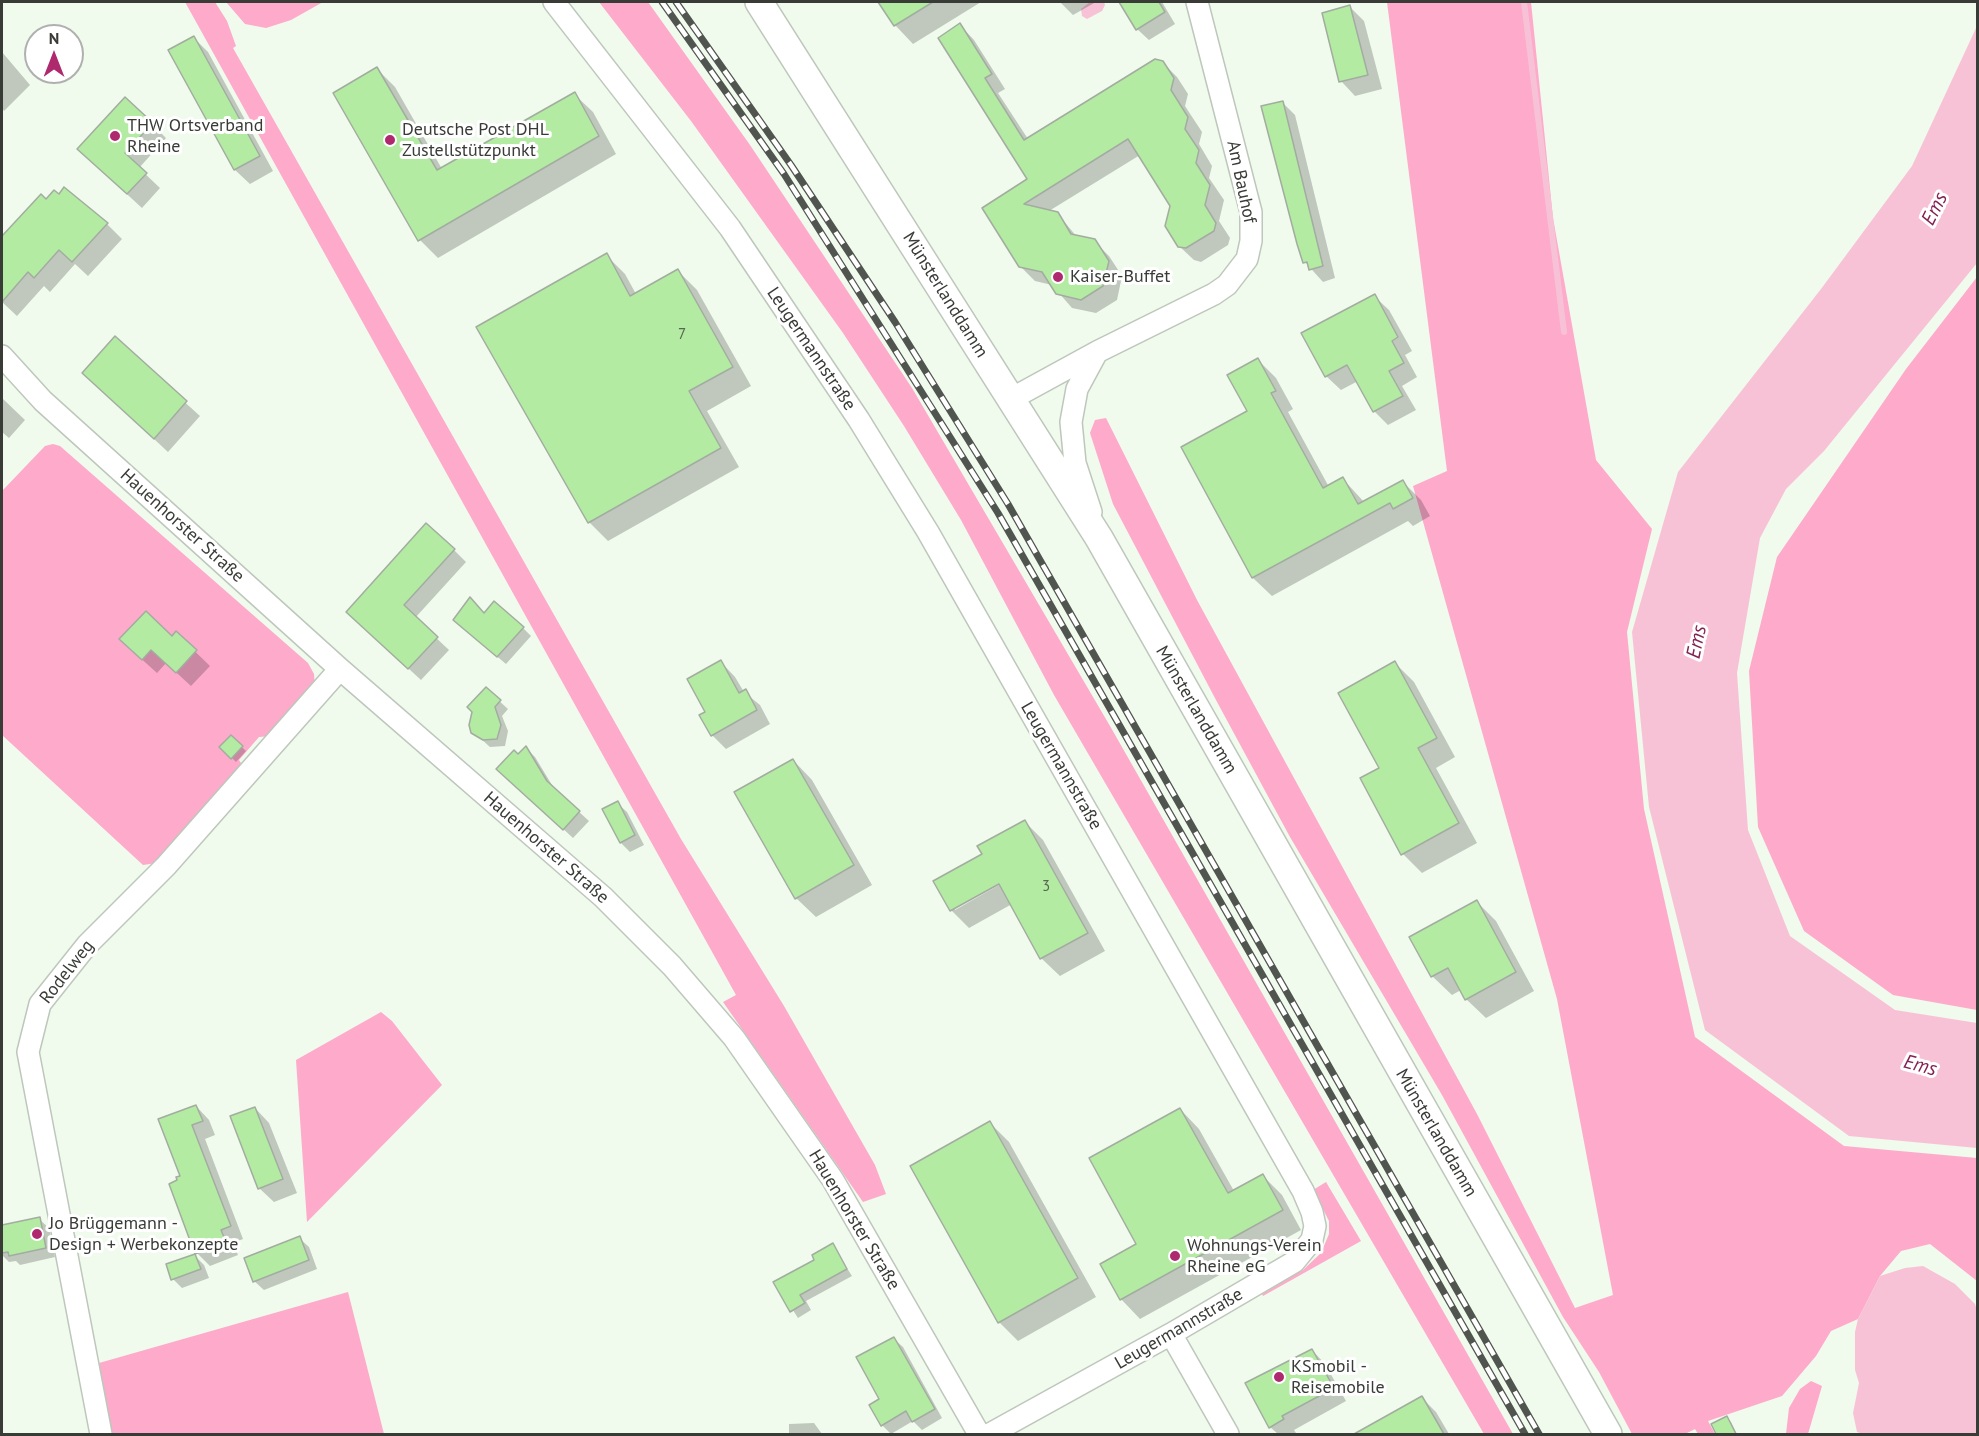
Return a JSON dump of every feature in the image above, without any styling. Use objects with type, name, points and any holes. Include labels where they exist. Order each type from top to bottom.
[{"type":"main road","name":"Münsterlanddamm","points":[[759,2],[1099,538],[1608,1434]]},
{"type":"street","name":"Leugermannstraße","points":[[554,2],[730,228],[865,430],[928,532],[1303,1191],[1315,1226],[1312,1240],[1304,1252],[1281,1271],[1172,1335],[990,1434]]},
{"type":"street","name":"Am Bauhof","points":[[1011,399],[1097,352],[1214,294],[1227,285],[1247,259],[1251,241],[1251,212],[1197,2]]},
{"type":"street","points":[[1097,352],[1077,389],[1071,422],[1075,463],[1099,538]]},
{"type":"street","name":"Hauenhorster Straße","points":[[2,356],[43,401],[340,669],[603,897],[672,966],[734,1038],[833,1180],[979,1434]]},
{"type":"street","name":"Rodelweg","points":[[101,1434],[28,1052],[40,1004],[87,945],[166,866],[340,669]]},
{"type":"street","points":[[1172,1335],[1228,1434]]},
{"type":"shaded area","points":[[185,2],[215,2],[227,21],[236,46],[233,48],[681,839],[784,1006],[875,1165],[886,1194],[863,1202],[723,1002],[736,995]]},
{"type":"shaded area","points":[[226,2],[323,2],[291,20],[266,28],[245,24]]},
{"type":"shaded area","points":[[599,2],[648,2],[750,145],[912,388],[1110,726],[1513,1434],[1484,1434],[1054,695],[961,520],[904,426],[843,333],[691,121]]},
{"type":"shaded area","points":[[1387,2],[1531,2],[1553,218],[1596,460],[1652,529],[1627,632],[1644,809],[1695,1037],[1844,1146],[1977,1158],[1977,1281],[1930,1244],[1901,1251],[1880,1276],[1858,1319],[1831,1331],[1816,1356],[1782,1396],[1708,1421],[1715,1434],[1698,1434],[1695,1429],[1685,1434],[1632,1434],[1599,1372],[1563,1317],[1442,1095],[1290,837],[1113,504],[1090,433],[1095,420],[1106,418],[1197,600],[1477,1114],[1575,1308],[1613,1295],[1557,999],[1413,486],[1447,471]]},
{"type":"shaded area","points":[[1977,277],[1978,1010],[1893,995],[1804,931],[1758,827],[1749,671],[1777,557],[1906,369]]},
{"type":"shaded area","points":[[53,444],[60,446],[308,663],[314,674],[315,688],[272,736],[259,737],[239,760],[241,763],[235,777],[157,863],[143,865],[2,735],[2,491],[45,446]]},
{"type":"shaded area","points":[[381,1012],[392,1021],[442,1085],[307,1222],[296,1060]]},
{"type":"shaded area","points":[[1326,1182],[1361,1241],[1263,1296],[1262,1294],[1303,1270],[1321,1253],[1329,1234],[1329,1221],[1313,1190]]},
{"type":"shaded area","points":[[348,1292],[384,1434],[105,1434],[92,1365]]},
{"type":"shaded area","points":[[1811,1381],[1822,1386],[1808,1434],[1786,1434],[1789,1408],[1800,1389]]},
{"type":"water","points":[[1090,2],[1104,2],[1105,5],[1102,11],[1087,19],[1082,16],[1081,9]]},
{"type":"water","name":"Ems","points":[[1977,26],[1977,263],[1824,451],[1786,489],[1760,538],[1737,673],[1748,830],[1790,936],[1895,1010],[1977,1023],[1977,1148],[1849,1136],[1705,1030],[1649,807],[1632,632],[1678,472],[1821,289],[1912,166]]},
{"type":"water","points":[[1923,1266],[1955,1284],[1975,1304],[1978,1313],[1977,1434],[1863,1434],[1857,1432],[1853,1413],[1859,1383],[1855,1370],[1855,1332],[1858,1319],[1880,1276],[1905,1268]]},
{"type":"building","points":[[878,2],[933,2],[894,26]]},
{"type":"building","points":[[1119,2],[1159,2],[1165,12],[1136,30]]},
{"type":"building","points":[[1350,5],[1368,75],[1339,82],[1322,13]]},
{"type":"building","points":[[960,23],[992,74],[985,78],[1024,140],[1155,59],[1163,61],[1174,78],[1171,90],[1188,117],[1185,129],[1199,150],[1196,163],[1210,185],[1205,205],[1216,223],[1214,231],[1186,248],[1178,247],[1165,226],[1170,206],[1128,139],[1024,204],[1058,212],[1071,234],[1095,239],[1109,261],[1103,286],[1081,300],[1056,294],[1042,272],[1019,267],[982,208],[1027,179],[938,38]]},
{"type":"building","points":[[194,36],[260,156],[234,170],[168,50]]},
{"type":"building","name":"Deutsche Post DHL Zustellstützpunkt","points":[[377,67],[437,170],[575,92],[599,136],[418,241],[333,93]]},
{"type":"building","name":"THW Ortsverband Rheine","points":[[125,97],[153,123],[125,153],[147,173],[127,194],[77,149]]},
{"type":"building","points":[[1283,101],[1323,266],[1309,270],[1307,262],[1303,263],[1297,244],[1261,106]]},
{"type":"building","points":[[64,187],[108,223],[72,262],[59,250],[34,278],[28,272],[2,302],[2,236],[41,194],[46,199],[54,190],[59,194]]},
{"type":"building","points":[[607,253],[630,296],[678,269],[733,367],[689,391],[721,448],[588,523],[476,327]]},
{"type":"building","points":[[1375,294],[1398,337],[1392,341],[1404,363],[1389,371],[1403,396],[1373,412],[1347,365],[1325,377],[1301,333]]},
{"type":"building","points":[[115,336],[187,401],[154,439],[82,373]]},
{"type":"building","points":[[1258,358],[1276,391],[1271,393],[1323,488],[1343,477],[1358,504],[1403,480],[1413,498],[1393,509],[1390,503],[1252,578],[1181,447],[1247,411],[1227,375]]},
{"type":"building","points":[[426,523],[455,549],[404,605],[438,637],[408,669],[346,612]]},
{"type":"building","points":[[470,597],[484,613],[494,601],[524,627],[497,657],[453,620]]},
{"type":"building","points":[[146,611],[172,636],[176,631],[197,650],[176,673],[151,650],[142,660],[119,639]]},
{"type":"building","points":[[721,660],[739,693],[746,689],[757,710],[711,736],[699,715],[705,712],[687,679]]},
{"type":"building","points":[[1395,661],[1437,738],[1418,748],[1459,823],[1401,855],[1360,778],[1379,768],[1338,693]]},
{"type":"building","points":[[486,687],[501,700],[495,707],[501,725],[497,739],[483,740],[471,733],[469,725],[472,712],[467,707]]},
{"type":"building","points":[[231,735],[243,746],[231,759],[219,747]]},
{"type":"building","points":[[526,746],[547,781],[580,811],[563,830],[496,769],[514,750],[518,754]]},
{"type":"building","points":[[793,759],[854,865],[795,899],[734,792]]},
{"type":"building","points":[[618,801],[635,835],[620,843],[602,809]]},
{"type":"building","points":[[1025,820],[1088,933],[1040,959],[999,884],[950,911],[933,881],[982,854],[977,846]]},
{"type":"building","points":[[1477,900],[1516,972],[1465,1000],[1448,968],[1431,977],[1409,937]]},
{"type":"building","points":[[196,1105],[203,1121],[192,1125],[231,1226],[221,1230],[226,1242],[195,1254],[169,1184],[180,1176],[158,1119]]},
{"type":"building","points":[[255,1107],[283,1179],[258,1189],[230,1116]]},
{"type":"building","points":[[1180,1108],[1228,1193],[1263,1174],[1283,1210],[1120,1300],[1100,1264],[1136,1244],[1089,1158]]},
{"type":"building","points":[[990,1121],[1078,1278],[998,1323],[910,1166]]},
{"type":"building","points":[[40,1217],[46,1248],[9,1256],[8,1252],[2,1253],[2,1225]]},
{"type":"building","points":[[300,1236],[309,1260],[253,1282],[244,1258]]},
{"type":"building","points":[[833,1243],[847,1269],[800,1295],[805,1303],[790,1312],[773,1282],[814,1260],[812,1255]]},
{"type":"building","points":[[195,1254],[201,1269],[171,1280],[166,1264]]},
{"type":"building","points":[[894,1337],[935,1409],[912,1422],[906,1411],[881,1426],[869,1405],[879,1399],[856,1357]]},
{"type":"building","points":[[1312,1349],[1334,1388],[1282,1416],[1284,1419],[1269,1428],[1245,1383]]},
{"type":"building","points":[[1422,1396],[1444,1434],[1354,1434]]},
{"type":"building","points":[[1727,1416],[1736,1434],[1716,1434],[1711,1424]]},
{"type":"waterway","points":[[1524,2],[1564,332]]},
{"type":"railway","points":[[662,2],[784,174],[998,513],[1525,1434]]},
{"type":"railway","points":[[676,2],[791,165],[895,322],[1008,504],[1539,1434]]},
{"type":"place","name":"THW Ortsverband Rheine","points":[[115,136]]},
{"type":"place","name":"Deutsche Post DHL Zustellstützpunkt","points":[[390,140]]},
{"type":"place","name":"Kaiser-Buffet","points":[[1058,277]]},
{"type":"place","name":"Jo Brüggemann - Design + Werbekonzepte","points":[[37,1234]]},
{"type":"place","name":"Wohnungs-Verein Rheine eG","points":[[1175,1256]]},
{"type":"place","name":"KSmobil - Reisemobile","points":[[1279,1377]]}]
